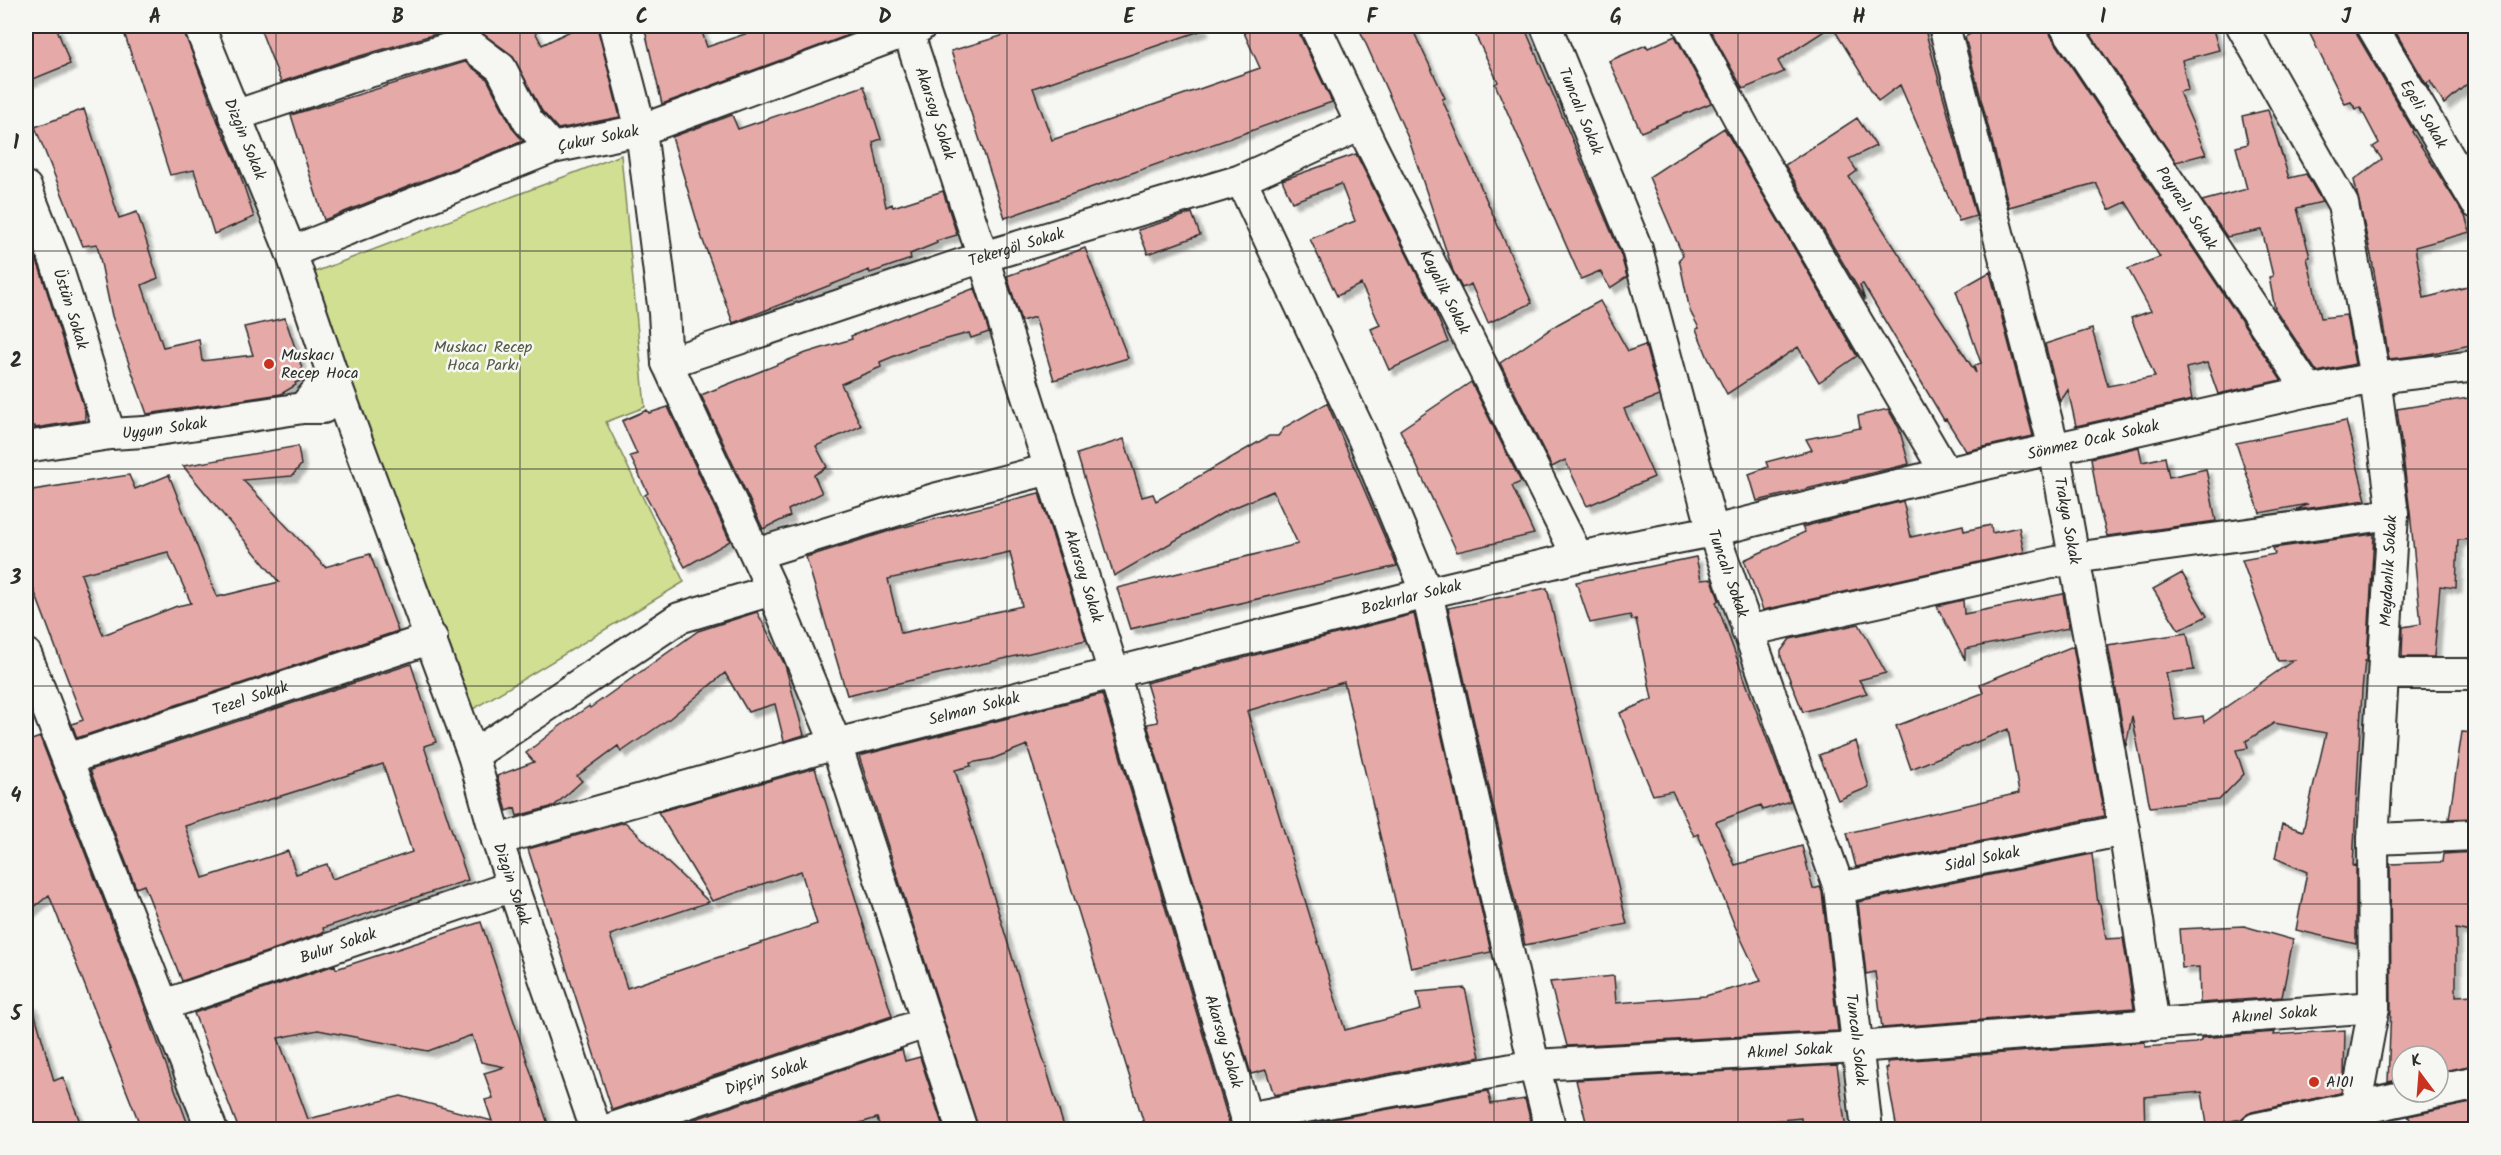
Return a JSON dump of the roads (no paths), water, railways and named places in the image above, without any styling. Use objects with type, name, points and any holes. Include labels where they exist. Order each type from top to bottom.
[{"type":"main road","points":[[2450,1088],[2475,1083]]},
{"type":"main road","points":[[2256,1130],[2295,1125],[2390,1101]]},
{"type":"street","name":"Dizgin Sokak","points":[[199,26],[291,252],[332,373],[432,638],[473,755],[496,840],[596,1130]]},
{"type":"street","points":[[614,26],[641,130],[664,313],[667,363],[772,590],[836,744],[962,1130]]},
{"type":"street","name":"Kayalik Sokak","points":[[1315,26],[1361,125],[1578,557]]},
{"type":"street","name":"Tuncalı Sokak","points":[[1546,26],[1637,249],[1713,531],[1839,888],[1867,1130]]},
{"type":"street","points":[[1689,26],[1755,148],[1946,473]]},
{"type":"street","name":"Trakya Sokak","points":[[1944,26],[2054,448],[2124,830],[2154,1025]]},
{"type":"street","name":"Poyrazlı Sokak","points":[[2065,26],[2309,391]]},
{"type":"street","name":"Meydanlık Sokak","points":[[2242,26],[2343,204],[2375,378],[2393,514],[2373,839],[2374,1006],[2355,1109]]},
{"type":"street","name":"Egeli Sokak","points":[[2372,26],[2475,203]]},
{"type":"street","name":"Çukur Sokak","points":[[291,252],[552,148],[641,130],[911,27]]},
{"type":"street","name":"Akarsoy Sokak","points":[[911,27],[1114,673],[1248,1124]]},
{"type":"street","points":[[234,116],[348,78],[468,43],[501,68],[528,121],[552,148]]},
{"type":"street","name":"Tekergöl Sokak","points":[[667,363],[983,257],[1241,180],[1361,125]]},
{"type":"street","points":[[1241,180],[1363,438],[1427,593],[1534,1065],[1551,1130]]},
{"type":"street","name":"Üstün Sokak","points":[[26,187],[56,263],[110,434]]},
{"type":"street","name":"Sönmez Ocak Sokak","points":[[1713,531],[1946,473],[2309,391],[2375,378],[2475,366]]},
{"type":"street","points":[[303,408],[332,373]]},
{"type":"street","name":"Uygun Sokak","points":[[26,447],[303,408],[345,408]]},
{"type":"street","points":[[756,554],[934,499],[1050,470]]},
{"type":"street","points":[[1747,631],[2074,558],[2393,514]]},
{"type":"street","name":"Bozkırlar Sokak","points":[[1114,673],[1578,557],[1713,531]]},
{"type":"street","points":[[473,755],[679,618],[772,590]]},
{"type":"street","name":"Tezel Sokak","points":[[68,759],[432,638]]},
{"type":"street","points":[[26,654],[212,1130]]},
{"type":"street","name":"Selman Sokak","points":[[496,840],[836,744],[1114,673]]},
{"type":"street","points":[[2384,674],[2475,674]]},
{"type":"street","name":"Sidal Sokak","points":[[1839,888],[2124,830]]},
{"type":"street","points":[[2373,839],[2475,835]]},
{"type":"street","name":"Bulur Sokak","points":[[164,1005],[513,886]]},
{"type":"street","name":"Akınel Sokak","points":[[1248,1124],[1534,1065],[1857,1047],[2374,1006]]},
{"type":"street","name":"Dipçin Sokak","points":[[607,1130],[926,1023]]},
{"type":"place","name":"Muskacı Recep Hoca","points":[[269,364]]},
{"type":"place","name":"A101","points":[[2314,1082]]},
{"type":"park label","name":"Muskacı Recep Hoca Parkı","points":[[483,356]]}]
